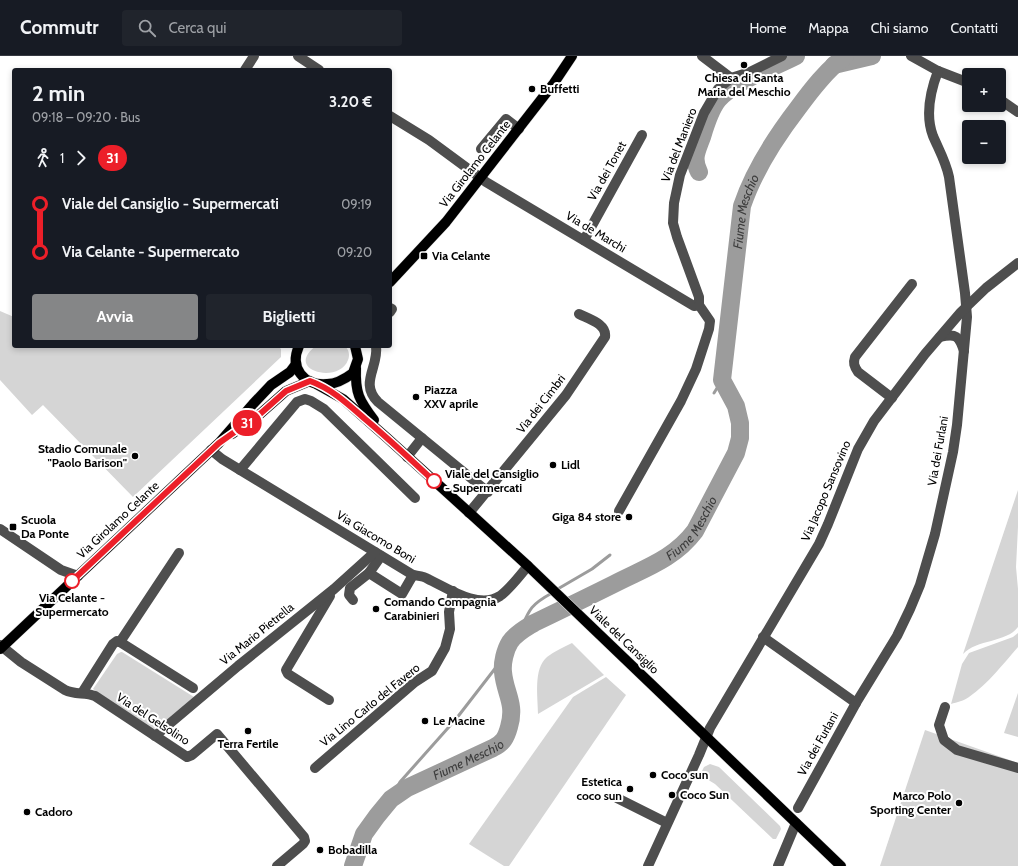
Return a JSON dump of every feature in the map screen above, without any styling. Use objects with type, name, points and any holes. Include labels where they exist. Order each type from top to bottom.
[{"type":"main road","name":"Via Girolamo Celante","points":[[392,280],[446,222],[554,83],[572,56]]},
{"type":"main road","points":[[296,348],[296,364]]},
{"type":"main road","name":"Viale del Cansiglio","points":[[356,348],[358,359],[356,368],[356,388],[359,399],[386,437]]},
{"type":"main road","name":"Via Girolamo Celante","points":[[1,646],[215,447],[271,385],[290,372],[296,364]]},
{"type":"main road","name":"Viale del Cansiglio","points":[[296,364],[299,372],[304,377],[343,399],[528,566],[840,866]]},
{"type":"main road","name":"Via Girolamo Celante","points":[[215,447],[260,414],[286,391],[313,382],[328,384],[337,382],[353,373],[356,368]]},
{"type":"street","points":[[246,68],[254,56]]},
{"type":"street","points":[[298,56],[316,68]]},
{"type":"street","points":[[702,56],[731,78]]},
{"type":"street","name":"Via del Maniero","points":[[699,305],[699,297],[677,238],[674,223],[675,197],[680,175],[704,113],[718,89],[731,78],[750,72],[782,56]]},
{"type":"street","points":[[911,56],[918,62],[962,80]]},
{"type":"street","name":"Via dei Furlani","points":[[798,808],[856,703],[897,636],[910,609],[927,564],[953,452],[967,317],[949,177],[930,122],[930,99],[938,71]]},
{"type":"street","points":[[1006,104],[1018,112]]},
{"type":"street","name":"Via de Marchi","points":[[392,117],[429,140],[480,177],[694,306],[699,305]]},
{"type":"street","points":[[481,149],[506,119],[519,129]]},
{"type":"street","name":"Via dei Tonet","points":[[584,240],[642,135]]},
{"type":"street","name":"Via Jacopo Sansovino","points":[[648,866],[699,755],[705,737],[819,544],[862,440],[925,354],[966,307],[986,288],[1018,263]]},
{"type":"street","points":[[892,398],[858,372],[854,367],[854,362],[855,357],[912,284]]},
{"type":"street","points":[[619,511],[681,401],[696,369],[709,329],[710,321],[699,305]]},
{"type":"street","name":"Via dei Cimbri","points":[[469,514],[566,395],[605,337],[603,327],[580,314]]},
{"type":"street","points":[[940,337],[952,335],[957,337],[962,344],[964,353]]},
{"type":"street","points":[[376,348],[377,356],[369,383],[373,396],[378,402],[488,492]]},
{"type":"street","points":[[240,470],[297,402],[305,399],[311,401],[330,414],[415,498]]},
{"type":"street","points":[[407,457],[422,438]]},
{"type":"street","name":"Via Giacomo Boni","points":[[215,447],[240,470],[413,575],[427,578],[471,598],[490,600],[503,594],[528,566]]},
{"type":"street","points":[[0,529],[62,570],[78,576]]},
{"type":"street","points":[[120,642],[179,553]]},
{"type":"street","points":[[353,600],[349,595],[349,590],[369,573],[378,554]]},
{"type":"street","name":"Via Mario Pietrella","points":[[155,736],[238,666],[378,554]]},
{"type":"street","points":[[369,573],[402,594],[413,575]]},
{"type":"street","points":[[329,700],[288,674],[286,670],[334,589]]},
{"type":"street","name":"Via Lino Carlo del Favero","points":[[315,768],[415,682],[432,671],[448,639],[450,629],[449,612],[453,591]]},
{"type":"street","points":[[763,637],[856,703]]},
{"type":"street","points":[[82,693],[113,644],[117,641],[193,688]]},
{"type":"street","name":"Via del Gelsolino","points":[[1,646],[21,662],[64,690],[75,694],[88,693],[95,696],[184,755],[189,756],[217,734],[304,837],[305,840],[303,844],[276,866]]},
{"type":"street","points":[[945,707],[939,725],[944,740],[957,750],[1018,768]]},
{"type":"street","points":[[617,798],[667,823]]},
{"type":"street","points":[[778,866],[796,823]]},
{"type":"shaded area","name":"Stadio Comunale \"Paolo Barison\"","points":[[0,311],[12,316],[12,348],[281,349],[281,357],[133,497],[43,405],[32,415],[0,380]]},
{"type":"shaded area","points":[[314,348],[346,348],[349,353],[348,360],[343,368],[335,372],[325,373],[309,368],[306,362],[308,355]]},
{"type":"shaded area","points":[[1018,490],[1016,567],[1018,589],[1018,627],[1006,636],[976,646],[963,654]]},
{"type":"shaded area","points":[[1018,633],[1018,647],[995,674],[976,692],[963,700],[951,704],[962,664],[969,653],[1013,637]]},
{"type":"shaded area","points":[[572,643],[604,675],[538,714],[537,684],[543,662],[550,655]]},
{"type":"shaded area","points":[[121,652],[194,697],[157,728],[154,729],[148,727],[93,689],[117,654]]},
{"type":"shaded area","points":[[606,677],[626,695],[509,866],[504,866],[469,844],[573,697]]},
{"type":"shaded area","points":[[1018,693],[1018,737],[1004,733]]},
{"type":"shaded area","name":"Marco Polo Sporting Center","points":[[925,730],[1018,763],[1018,866],[880,866]]},
{"type":"shaded area","points":[[710,764],[719,767],[780,826],[781,829],[776,839],[773,839],[715,784],[700,775],[704,767]]},
{"type":"waterway","points":[[699,172],[696,163],[697,151],[708,117],[718,100],[725,93],[743,81],[796,56]]},
{"type":"waterway","name":"Fiume Meschio","points":[[353,866],[364,834],[391,799],[407,788],[493,748],[504,740],[511,719],[511,705],[504,680],[503,665],[507,649],[515,636],[534,623],[648,568],[678,549],[695,531],[736,453],[740,438],[740,423],[736,406],[722,380],[742,206],[759,167],[781,131],[820,80],[845,56]]},
{"type":"waterway","points":[[834,65],[872,56]]},
{"type":"waterway","points":[[714,393],[722,380]]},
{"type":"waterway","points":[[556,590],[592,569],[610,555]]},
{"type":"waterway","points":[[520,631],[531,609],[539,601],[552,593]]},
{"type":"waterway","points":[[391,799],[400,782],[456,719],[504,657]]},
{"type":"bus line","name":"31","points":[[72,581],[219,443],[260,414],[286,391],[310,381],[343,399],[434,481]]},
{"type":"place","name":"Chiesa di Santa Maria del Meschio","points":[[744,65]]},
{"type":"place","name":"Buffetti","points":[[532,89]]},
{"type":"place","name":"Via Celante","points":[[424,256]]},
{"type":"place","name":"Piazza XXV aprile","points":[[416,397]]},
{"type":"place","name":"Stadio Comunale \"Paolo Barison\"","points":[[135,456]]},
{"type":"place","name":"Lidl","points":[[553,465]]},
{"type":"place","name":"Viale del Cansiglio - Supermercati","points":[[434,481]]},
{"type":"place","name":"Giga 84 store","points":[[629,517]]},
{"type":"place","name":"Scuola Da Ponte","points":[[13,527]]},
{"type":"place","name":"Via Celante - Supermercato","points":[[72,581]]},
{"type":"place","name":"Comando Compagnia Carabinieri","points":[[376,609]]},
{"type":"place","name":"Le Macine","points":[[425,721]]},
{"type":"place","name":"Terra Fertile","points":[[248,731]]},
{"type":"place","name":"Coco sun","points":[[653,775]]},
{"type":"place","name":"Estetica coco sun","points":[[630,789]]},
{"type":"place","name":"Coco Sun","points":[[672,795]]},
{"type":"place","name":"Marco Polo Sporting Center","points":[[959,803]]},
{"type":"place","name":"Cadoro","points":[[27,812]]},
{"type":"place","name":"Bobadilla","points":[[320,850]]}]
